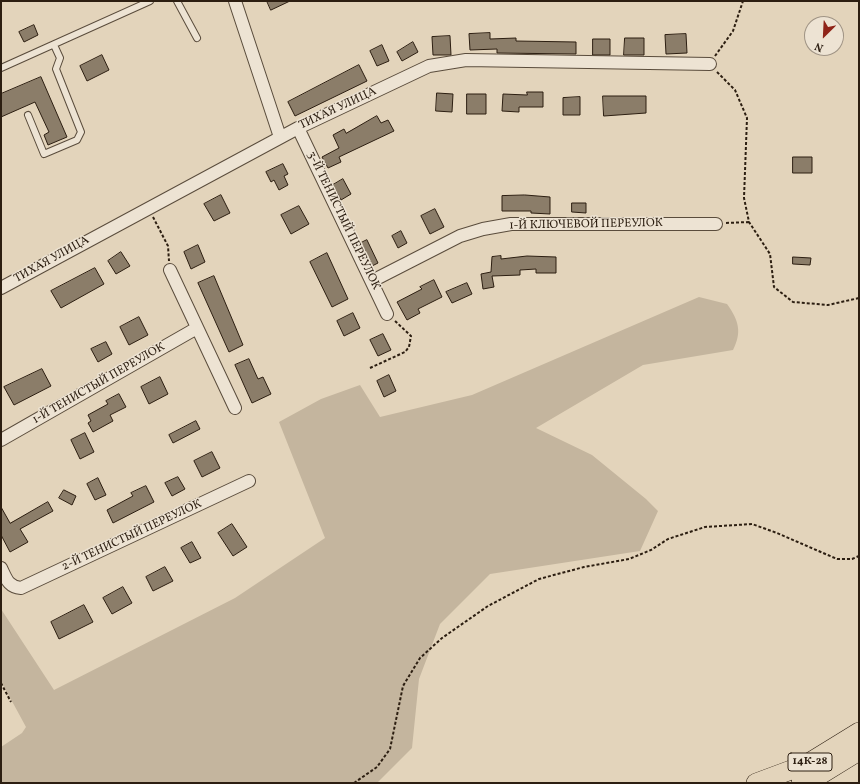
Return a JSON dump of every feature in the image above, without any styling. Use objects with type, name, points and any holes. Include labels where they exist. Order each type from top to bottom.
[{"type":"main road","name":"14К-28","points":[[756,783],[808,764],[859,732]]},
{"type":"main road","name":"14К-28","points":[[801,783],[814,778],[859,751]]},
{"type":"street","points":[[235,1],[280,137]]},
{"type":"street","name":"ТИХАЯ УЛИЦА","points":[[1,288],[148,207],[280,137],[429,66],[466,60],[710,64]]},
{"type":"street","name":"3-Й ТЕНИСТЫЙ ПЕРЕУЛОК","points":[[298,128],[387,314]]},
{"type":"street","name":"1-Й КЛЮЧЕВОЙ ПЕРЕУЛОК","points":[[372,281],[460,236],[483,229],[511,224],[716,224]]},
{"type":"street","points":[[170,270],[235,408]]},
{"type":"street","name":"1-Й ТЕНИСТЫЙ ПЕРЕУЛОК","points":[[1,440],[196,328]]},
{"type":"street","name":"2-Й ТЕНИСТЫЙ ПЕРЕУЛОК","points":[[1,568],[8,583],[14,587],[21,588],[249,481]]},
{"type":"lane","points":[[1,68],[150,1]]},
{"type":"lane","points":[[177,1],[197,38]]},
{"type":"lane","points":[[28,115],[44,154],[76,140],[81,132],[56,69],[60,58],[54,45]]},
{"type":"path","points":[[743,1],[733,31],[710,64],[735,90],[747,118],[744,198],[749,222],[770,254],[774,287],[792,302],[828,305],[859,298]]},
{"type":"path","points":[[148,207],[168,246],[170,270]]},
{"type":"path","points":[[716,224],[749,222]]},
{"type":"path","points":[[370,368],[405,352],[409,347],[411,336],[387,314]]},
{"type":"path","points":[[354,783],[377,767],[390,749],[403,686],[420,658],[442,638],[488,606],[539,579],[584,568],[629,560],[651,550],[668,539],[705,527],[752,524],[837,559],[852,559],[859,556]]},
{"type":"path","points":[[1,683],[11,702]]},
{"type":"shaded area","points":[[699,297],[727,304],[731,310],[737,321],[738,327],[738,338],[733,350],[643,365],[536,428],[592,455],[646,499],[658,511],[640,551],[490,574],[440,624],[419,679],[412,748],[377,783],[1,783],[1,747],[22,733],[26,727],[1,681],[1,609],[54,690],[235,598],[325,538],[279,422],[321,399],[360,385],[380,417],[472,395]]},
{"type":"building","points":[[267,1],[290,1],[271,10]]},
{"type":"building","points":[[34,25],[38,35],[24,42],[19,32]]},
{"type":"building","points":[[490,33],[490,39],[516,38],[516,41],[576,42],[576,54],[497,53],[497,49],[470,50],[469,34]]},
{"type":"building","points":[[686,34],[687,53],[666,54],[665,35]]},
{"type":"building","points":[[450,36],[451,55],[433,55],[432,37]]},
{"type":"building","points":[[625,38],[644,38],[644,55],[624,55]]},
{"type":"building","points":[[593,39],[610,39],[610,55],[593,55]]},
{"type":"building","points":[[413,42],[418,52],[402,61],[397,52]]},
{"type":"building","points":[[382,45],[389,61],[377,66],[370,51]]},
{"type":"building","points":[[102,55],[109,70],[87,81],[80,66]]},
{"type":"building","points":[[359,65],[367,81],[295,116],[288,102]]},
{"type":"building","points":[[41,77],[67,137],[48,145],[44,135],[49,132],[35,102],[1,117],[1,94]]},
{"type":"building","points":[[527,92],[543,92],[543,107],[519,107],[519,112],[502,111],[503,94],[527,95]]},
{"type":"building","points":[[437,93],[453,94],[452,112],[436,111]]},
{"type":"building","points":[[467,94],[486,94],[486,114],[467,114]]},
{"type":"building","points":[[603,96],[646,96],[646,113],[604,116]]},
{"type":"building","points":[[580,97],[580,115],[563,115],[563,98]]},
{"type":"building","points":[[377,116],[381,123],[388,120],[394,131],[339,157],[341,162],[328,168],[322,157],[339,148],[333,135],[344,129],[346,133]]},
{"type":"building","points":[[793,157],[812,157],[812,173],[793,173]]},
{"type":"building","points":[[283,164],[288,174],[284,176],[288,185],[279,190],[274,180],[271,182],[266,172]]},
{"type":"building","points":[[343,179],[351,194],[341,200],[333,185]]},
{"type":"building","points":[[221,195],[230,213],[214,221],[204,204]]},
{"type":"building","points":[[525,195],[550,197],[550,214],[531,213],[531,211],[502,211],[502,196]]},
{"type":"building","points":[[572,203],[586,203],[586,213],[572,212]]},
{"type":"building","points":[[299,206],[309,224],[291,234],[281,215]]},
{"type":"building","points":[[435,209],[444,227],[430,234],[421,216]]},
{"type":"building","points":[[401,231],[407,243],[398,248],[392,236]]},
{"type":"building","points":[[367,240],[378,263],[372,266],[361,243]]},
{"type":"building","points":[[198,245],[205,262],[191,269],[184,252]]},
{"type":"building","points":[[121,252],[130,266],[116,274],[108,261]]},
{"type":"building","points":[[327,253],[348,299],[332,307],[310,262]]},
{"type":"building","points":[[501,256],[501,259],[527,256],[556,257],[556,273],[536,273],[536,269],[520,270],[520,275],[492,276],[494,287],[483,289],[481,274],[491,272],[492,257]]},
{"type":"building","points":[[793,257],[811,258],[810,265],[793,264]]},
{"type":"building","points":[[95,268],[104,284],[61,308],[51,291]]},
{"type":"building","points":[[214,276],[243,345],[229,352],[198,283]]},
{"type":"building","points":[[434,280],[442,297],[418,309],[420,313],[407,320],[397,302],[422,289],[420,287]]},
{"type":"building","points":[[467,283],[472,294],[452,303],[446,292]]},
{"type":"building","points":[[353,313],[360,328],[344,336],[337,321]]},
{"type":"building","points":[[139,317],[148,335],[129,345],[120,327]]},
{"type":"building","points":[[383,334],[391,350],[378,356],[370,340]]},
{"type":"building","points":[[106,342],[112,354],[98,362],[91,349]]},
{"type":"building","points":[[249,359],[258,379],[263,377],[271,394],[252,403],[235,365]]},
{"type":"building","points":[[42,369],[51,386],[14,405],[4,387]]},
{"type":"building","points":[[389,375],[396,391],[384,397],[377,381]]},
{"type":"building","points":[[160,377],[168,394],[149,404],[141,387]]},
{"type":"building","points":[[119,394],[126,407],[110,415],[113,421],[93,432],[88,423],[91,421],[88,415],[108,404],[106,401]]},
{"type":"building","points":[[196,421],[200,429],[173,443],[169,435]]},
{"type":"building","points":[[85,433],[94,452],[80,459],[71,440]]},
{"type":"building","points":[[212,452],[220,468],[202,477],[194,461]]},
{"type":"building","points":[[178,477],[185,489],[172,496],[165,483]]},
{"type":"building","points":[[98,478],[106,495],[95,500],[87,484]]},
{"type":"building","points":[[146,486],[154,502],[113,523],[107,510],[133,496],[131,493]]},
{"type":"building","points":[[64,490],[76,496],[72,505],[59,498]]},
{"type":"building","points":[[48,502],[53,511],[20,529],[28,542],[10,552],[1,535],[1,507],[10,523]]},
{"type":"building","points":[[232,524],[247,547],[233,556],[218,533]]},
{"type":"building","points":[[192,542],[201,558],[190,563],[181,548]]},
{"type":"building","points":[[165,567],[173,581],[153,591],[146,577]]},
{"type":"building","points":[[123,587],[132,603],[112,614],[103,598]]},
{"type":"building","points":[[84,605],[93,622],[59,639],[51,622]]}]
